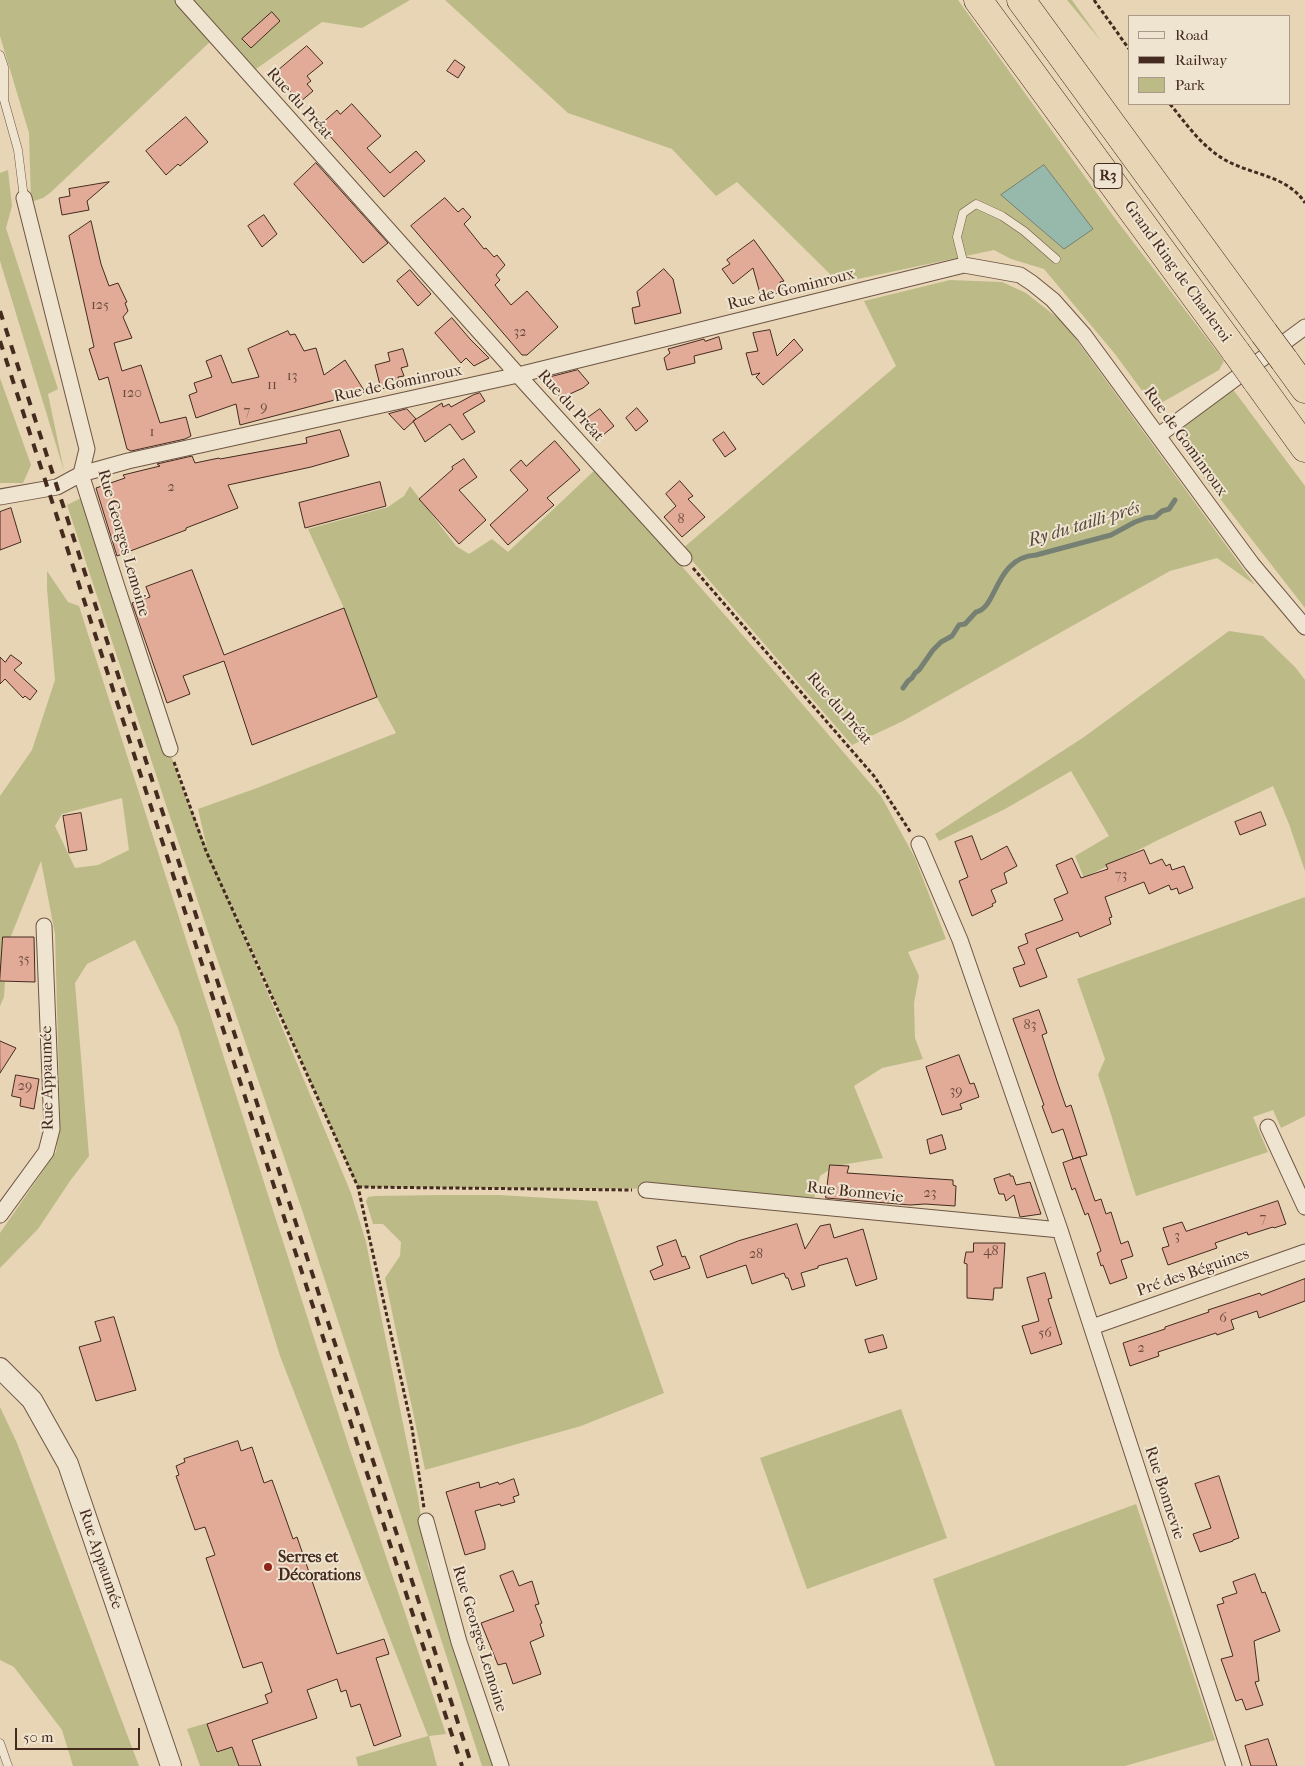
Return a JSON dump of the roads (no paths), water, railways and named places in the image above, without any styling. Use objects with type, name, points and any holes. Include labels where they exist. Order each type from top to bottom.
[{"type":"highway","name":"Grand Ring de Charleroi","points":[[978,0],[1305,448]]},
{"type":"highway","name":"R3","points":[[1021,0],[1305,389]]},
{"type":"street","name":"Rue du Préat","points":[[183,0],[684,558]]},
{"type":"street","name":"Rue Georges Lemoine","points":[[24,198],[87,449],[81,474],[170,749]]},
{"type":"street","name":"Rue de Gominroux","points":[[0,497],[56,487],[81,474],[128,460],[518,375],[964,265],[1020,276],[1053,300],[1084,335],[1252,564],[1305,627]]},
{"type":"street","points":[[1159,436],[1305,327]]},
{"type":"street","name":"Rue Bonnevie","points":[[919,844],[960,940],[1060,1230],[1234,1766]]},
{"type":"street","name":"Rue Appaumée","points":[[0,1215],[46,1152],[52,1129],[44,926]]},
{"type":"street","points":[[1268,1127],[1305,1207]]},
{"type":"street","name":"Rue Bonnevie","points":[[646,1190],[1060,1230]]},
{"type":"street","name":"Pré des Béguines","points":[[1092,1327],[1305,1252]]},
{"type":"street","name":"Rue Appaumée","points":[[0,1368],[32,1400],[68,1464],[171,1766]]},
{"type":"street","name":"Rue Georges Lemoine","points":[[426,1520],[458,1642],[501,1766]]},
{"type":"lane","points":[[0,55],[4,67],[4,100],[18,150],[24,198]]},
{"type":"lane","points":[[964,265],[957,237],[963,213],[976,204],[1002,216],[1024,231],[1056,259]]},
{"type":"lane","points":[[0,1743],[8,1766]]},
{"type":"waterway","name":"Ry du tailli-prés","points":[[903,688],[941,642],[952,636],[959,625],[965,624],[976,612],[983,609],[1012,564],[1023,558],[1111,535],[1135,522],[1155,517],[1162,511],[1169,509],[1175,500]]},
{"type":"railway","points":[[0,311],[472,1766]]},
{"type":"railway","points":[[0,341],[462,1766]]},
{"type":"place","name":"Serres et Décorations","points":[[268,1567]]}]
